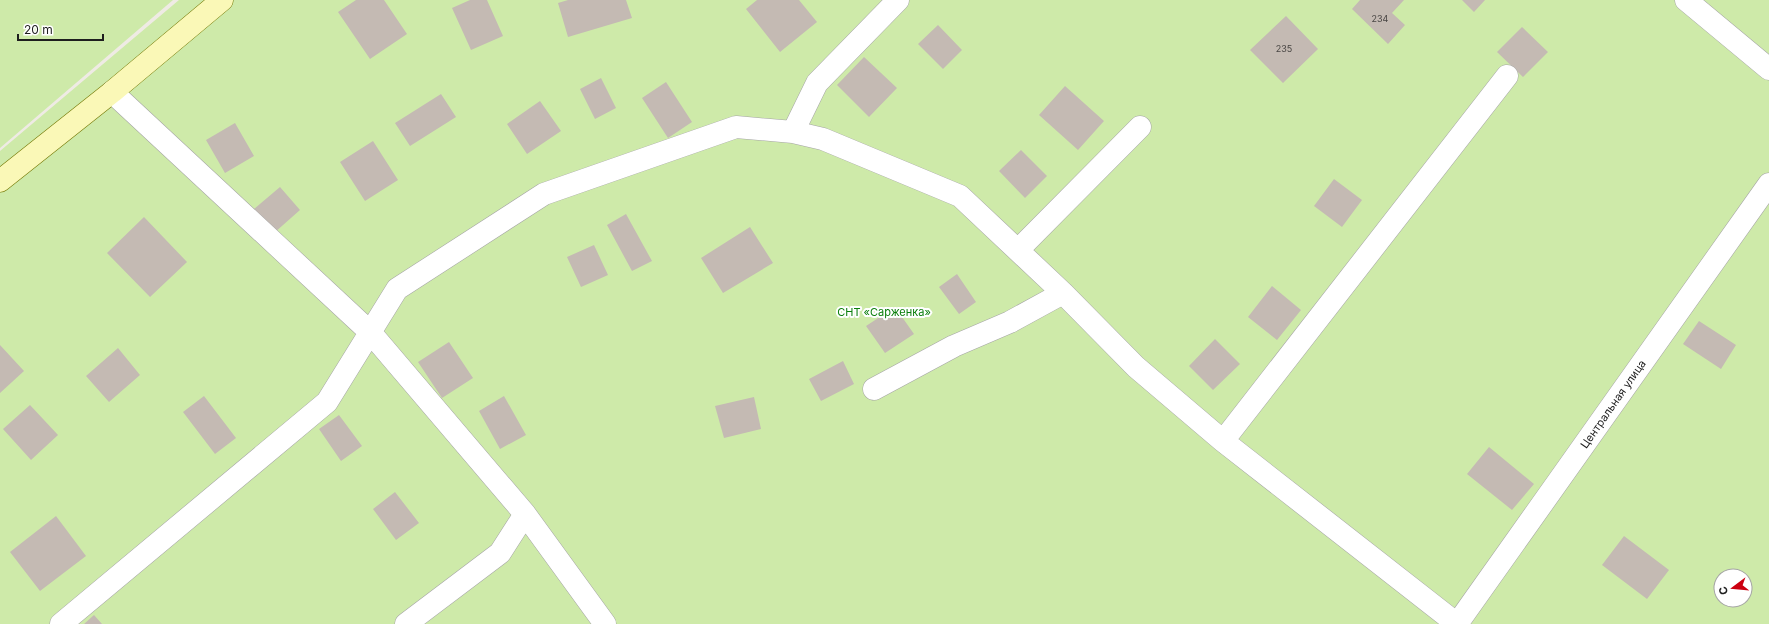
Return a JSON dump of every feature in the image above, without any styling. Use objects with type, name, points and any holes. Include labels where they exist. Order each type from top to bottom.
[{"type":"main road","points":[[0,180],[112,92],[222,0]]},
{"type":"street","points":[[793,132],[817,84],[898,0]]},
{"type":"street","points":[[1686,0],[1769,69]]},
{"type":"street","points":[[1223,441],[1507,76]]},
{"type":"street","points":[[112,92],[370,332],[525,514],[605,624]]},
{"type":"street","points":[[61,624],[327,402],[397,289],[544,194],[736,127],[793,132],[823,139],[960,196],[1063,293],[1136,367],[1223,441],[1457,624]]},
{"type":"street","points":[[1018,250],[1140,127]]},
{"type":"street","name":"Центральная улица","points":[[1457,624],[1769,184]]},
{"type":"street","points":[[874,389],[954,346],[1010,322],[1063,293]]},
{"type":"street","points":[[406,624],[500,553],[525,514]]},
{"type":"green space","points":[[0,0],[173,0],[0,148]]},
{"type":"green space","name":"СНТ «Сарженка»","points":[[179,0],[1769,0],[1769,624],[0,624],[0,151]]},
{"type":"building","points":[[356,0],[384,0],[407,34],[370,59],[338,12]]},
{"type":"building","points":[[470,0],[487,0],[503,36],[471,50],[452,8]]},
{"type":"building","points":[[568,0],[626,0],[632,18],[568,37],[558,3]]},
{"type":"building","points":[[757,0],[799,0],[817,22],[780,52],[746,9]]},
{"type":"building","points":[[1360,0],[1404,0],[1392,13],[1405,25],[1388,44],[1352,9]]},
{"type":"building","points":[[1462,0],[1485,0],[1474,12]]},
{"type":"building","points":[[1286,16],[1318,49],[1283,83],[1250,50]]},
{"type":"building","points":[[938,25],[962,50],[943,69],[918,44]]},
{"type":"building","points":[[1522,27],[1548,52],[1523,77],[1497,52]]},
{"type":"building","points":[[864,57],[897,88],[869,117],[837,85]]},
{"type":"building","points":[[601,78],[616,108],[595,119],[580,89]]},
{"type":"building","points":[[666,82],[692,122],[668,138],[642,98]]},
{"type":"building","points":[[1065,86],[1104,121],[1078,150],[1039,115]]},
{"type":"building","points":[[441,94],[456,117],[410,146],[395,123]]},
{"type":"building","points":[[540,101],[561,131],[527,154],[507,124]]},
{"type":"building","points":[[235,123],[254,156],[225,173],[206,140]]},
{"type":"building","points":[[373,141],[398,180],[365,201],[340,162]]},
{"type":"building","points":[[1021,150],[1047,176],[1025,198],[999,171]]},
{"type":"building","points":[[1334,179],[1362,200],[1342,227],[1314,206]]},
{"type":"building","points":[[280,187],[300,210],[274,233],[254,209]]},
{"type":"building","points":[[626,214],[652,261],[632,271],[607,225]]},
{"type":"building","points":[[144,217],[187,262],[150,297],[107,253]]},
{"type":"building","points":[[750,227],[773,263],[723,293],[701,258]]},
{"type":"building","points":[[594,245],[608,275],[581,287],[567,257]]},
{"type":"building","points":[[957,274],[976,302],[959,314],[939,287]]},
{"type":"building","points":[[1272,286],[1301,310],[1277,340],[1248,317]]},
{"type":"building","points":[[895,307],[914,334],[885,353],[866,326]]},
{"type":"building","points":[[1699,321],[1736,345],[1721,369],[1683,344]]},
{"type":"building","points":[[1215,339],[1240,364],[1213,390],[1189,366]]},
{"type":"building","points":[[449,342],[473,378],[442,398],[418,362]]},
{"type":"building","points":[[0,345],[24,371],[0,393]]},
{"type":"building","points":[[118,348],[140,375],[109,402],[86,376]]},
{"type":"building","points":[[843,361],[854,384],[821,401],[809,379]]},
{"type":"building","points":[[204,396],[236,438],[215,454],[183,412]]},
{"type":"building","points":[[504,396],[526,435],[500,449],[479,411]]},
{"type":"building","points":[[754,397],[761,429],[724,438],[715,406]]},
{"type":"building","points":[[30,405],[58,435],[31,460],[3,429]]},
{"type":"building","points":[[339,415],[362,446],[341,461],[319,429]]},
{"type":"building","points":[[1489,447],[1534,484],[1512,510],[1467,474]]},
{"type":"building","points":[[395,492],[419,523],[396,540],[373,509]]},
{"type":"building","points":[[56,516],[86,556],[40,591],[10,552]]},
{"type":"building","points":[[1624,536],[1669,570],[1647,599],[1602,565]]},
{"type":"building","points":[[94,615],[102,624],[84,624]]}]
